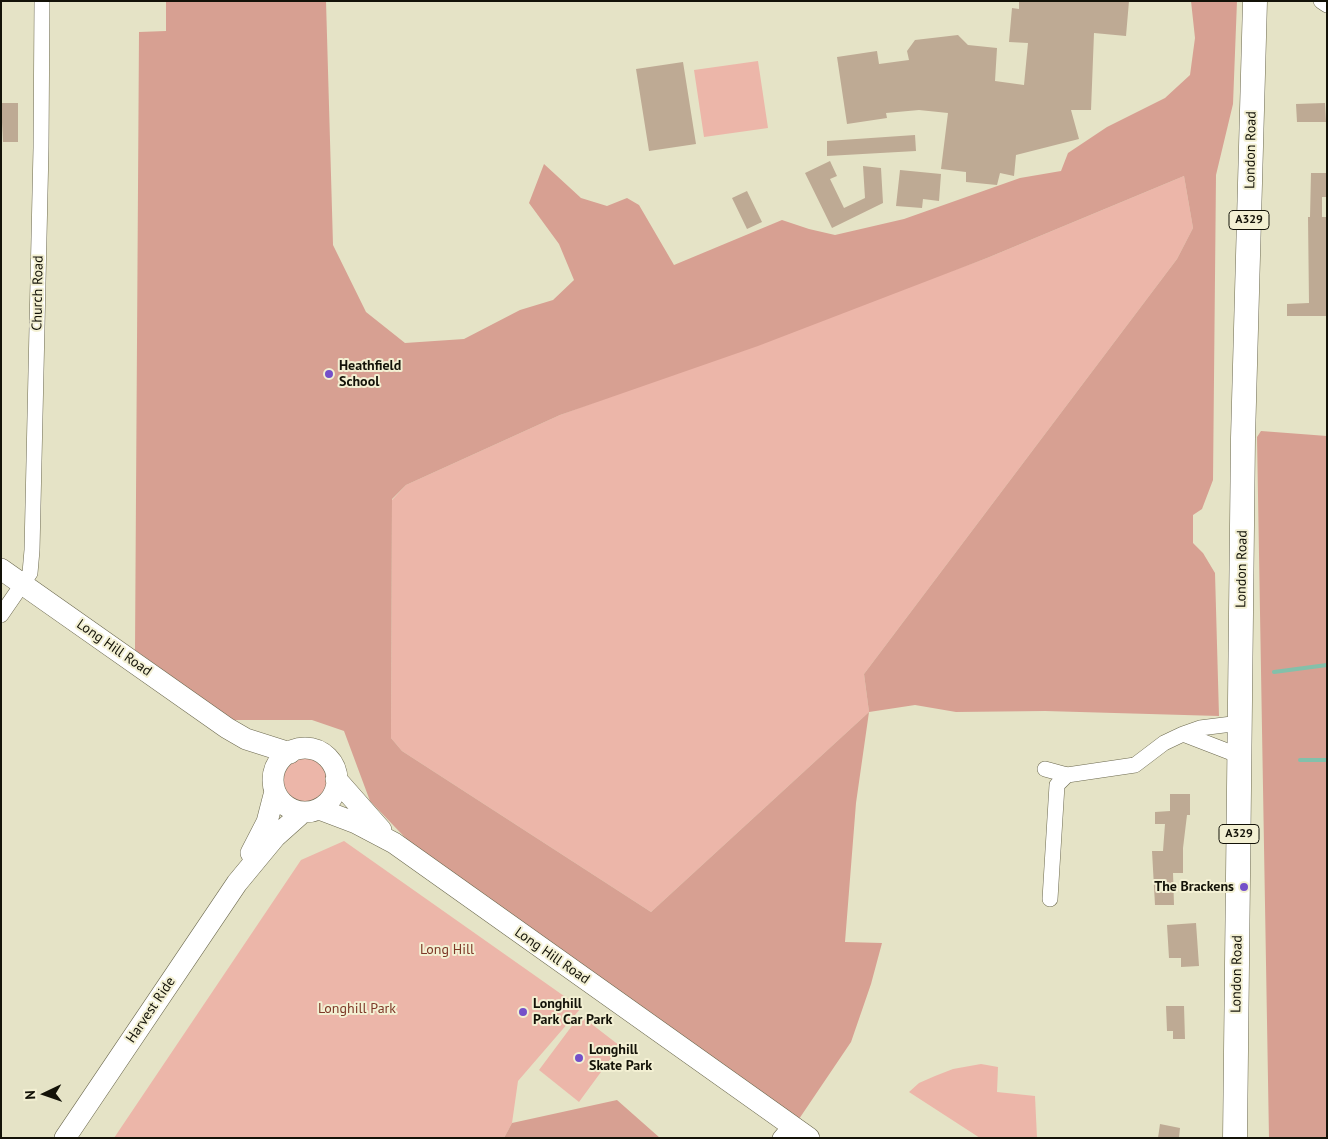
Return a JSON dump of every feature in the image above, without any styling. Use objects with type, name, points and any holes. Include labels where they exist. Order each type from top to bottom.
[{"type":"main road","name":"London Road","points":[[1235,1138],[1243,438],[1255,1]]},
{"type":"street","name":"Church Road","points":[[1,615],[30,573],[32,544],[42,148],[42,1]]},
{"type":"street","points":[[1321,1],[1327,6]]},
{"type":"street","name":"Long Hill Road","points":[[1,569],[227,728],[246,739],[290,753]]},
{"type":"street","points":[[1045,769],[1067,775],[1135,766],[1164,743],[1183,734],[1200,728],[1240,723]]},
{"type":"street","name":"Long Hill Road","points":[[227,728],[275,783]]},
{"type":"street","points":[[1183,734],[1240,756]]},
{"type":"street","points":[[304,748],[321,752],[333,764],[337,785],[332,798],[311,811],[286,806],[275,783],[278,764],[290,753],[304,748]]},
{"type":"street","points":[[1050,899],[1057,785],[1067,775]]},
{"type":"street","name":"Long Hill Road","points":[[336,779],[394,843]]},
{"type":"street","name":"Harvest Ride","points":[[237,882],[267,822],[275,783]]},
{"type":"street","name":"Long Hill Road","points":[[311,811],[356,823],[394,843],[785,1131],[809,1138]]},
{"type":"street","name":"Harvest Ride","points":[[65,1138],[237,882],[275,837],[311,811]]},
{"type":"green space","points":[[758,61],[768,128],[704,137],[694,70]]},
{"type":"green space","points":[[1184,176],[1193,228],[1177,259],[864,674],[869,712],[651,912],[402,751],[391,738],[392,500],[406,485],[560,415],[987,258]]},
{"type":"green space","points":[[298,757],[308,757],[320,764],[327,776],[327,786],[320,798],[308,805],[298,805],[290,801],[283,794],[279,786],[279,776],[283,768],[290,761]]},
{"type":"green space","name":"Longhill Park","points":[[344,841],[581,1008],[518,1081],[512,1123],[504,1138],[114,1138],[301,860]]},
{"type":"green space","name":"Longhill Skate Park","points":[[580,1015],[620,1046],[579,1102],[539,1070]]},
{"type":"green space","points":[[981,1064],[998,1067],[997,1092],[1035,1096],[1037,1138],[980,1138],[909,1092],[919,1083],[953,1069]]},
{"type":"shaded area","points":[[166,1],[326,1],[333,245],[366,312],[405,343],[464,339],[520,310],[553,300],[574,280],[559,244],[529,203],[544,164],[581,198],[607,206],[627,198],[639,205],[674,265],[782,220],[835,235],[904,219],[1020,178],[1061,171],[1068,153],[1107,127],[1165,98],[1190,75],[1195,38],[1191,1],[1237,1],[1233,104],[1216,175],[1213,480],[1202,509],[1193,515],[1193,543],[1203,553],[1215,573],[1219,716],[1045,711],[956,712],[915,705],[869,712],[856,803],[845,942],[882,943],[871,984],[851,1042],[799,1119],[418,851],[370,801],[344,731],[312,720],[232,720],[135,650],[139,32],[166,31]],"holes":[[[1184,176],[1193,228],[1177,259],[864,674],[869,712],[651,912],[402,751],[391,738],[392,499],[406,485],[560,415],[758,346],[987,258]]]},
{"type":"shaded area","points":[[1261,431],[1327,436],[1327,1138],[1269,1138],[1257,437]]},
{"type":"shaded area","points":[[617,1100],[660,1138],[504,1138],[512,1123]]},
{"type":"building","points":[[1019,1],[1129,1],[1126,36],[1094,33],[1091,110],[1071,110],[1079,139],[1016,155],[1014,176],[1000,173],[997,185],[966,182],[966,172],[941,169],[948,113],[919,110],[886,113],[887,118],[847,124],[837,57],[877,51],[879,64],[909,60],[907,51],[915,40],[958,35],[968,45],[997,48],[995,81],[1024,85],[1028,43],[1009,42],[1012,8],[1019,9]]},
{"type":"building","points":[[683,62],[696,144],[649,151],[636,69]]},
{"type":"building","points":[[1,103],[18,103],[18,142],[3,142]]},
{"type":"building","points":[[1325,103],[1326,122],[1297,122],[1296,104]]},
{"type":"building","points":[[915,135],[916,151],[827,156],[827,141]]},
{"type":"building","points":[[830,161],[837,176],[830,179],[844,208],[865,198],[863,166],[881,168],[883,203],[832,228],[805,173]]},
{"type":"building","points":[[900,170],[941,174],[939,201],[923,199],[922,208],[896,206]]},
{"type":"building","points":[[1311,173],[1327,173],[1327,197],[1322,197],[1322,217],[1327,217],[1327,316],[1287,316],[1287,304],[1309,303],[1308,217],[1310,217]]},
{"type":"building","points":[[747,191],[762,222],[747,229],[732,198]]},
{"type":"building","points":[[1170,794],[1190,794],[1190,815],[1187,815],[1183,848],[1183,873],[1173,873],[1174,905],[1155,905],[1152,851],[1163,851],[1165,824],[1155,824],[1155,812],[1170,811]]},
{"type":"building","points":[[1196,923],[1199,966],[1181,967],[1181,958],[1169,958],[1167,925]]},
{"type":"building","points":[[1166,1006],[1184,1006],[1185,1039],[1173,1039],[1173,1031],[1167,1031]]},
{"type":"building","points":[[1160,1124],[1180,1128],[1179,1138],[1158,1138]]},
{"type":"waterway","points":[[1274,672],[1327,665]]},
{"type":"waterway","points":[[1300,760],[1327,760]]},
{"type":"place","name":"Heathfield School","points":[[329,374]]},
{"type":"place","name":"The Brackens","points":[[1244,887]]},
{"type":"place","name":"Longhill Park Car Park","points":[[523,1012]]},
{"type":"place","name":"Longhill Skate Park","points":[[579,1058]]},
{"type":"park label","name":"Long Hill","points":[[447,950]]}]
